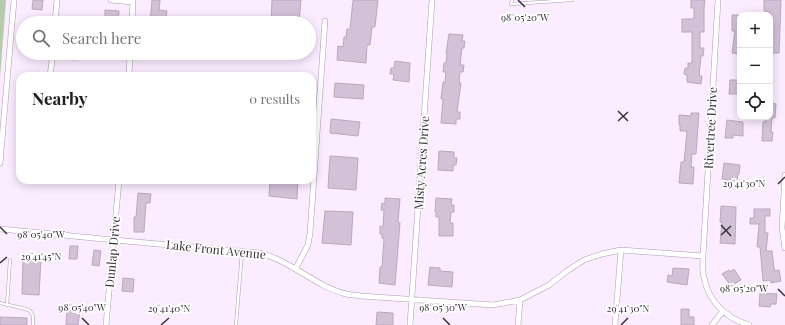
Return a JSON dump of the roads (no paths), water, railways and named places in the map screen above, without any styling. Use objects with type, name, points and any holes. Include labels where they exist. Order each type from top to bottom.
[{"type":"street","points":[[0,163],[14,0]]},
{"type":"street","points":[[56,16],[57,0]]},
{"type":"street","points":[[111,0],[133,1],[132,16]]},
{"type":"street","name":"Misty Acres Drive","points":[[410,325],[432,0]]},
{"type":"street","name":"Rivertree Drive","points":[[704,256],[718,0]]},
{"type":"street","points":[[316,148],[325,21]]},
{"type":"street","points":[[50,72],[51,60]]},
{"type":"street","points":[[128,72],[129,60]]},
{"type":"street","points":[[785,174],[782,228],[785,248]]},
{"type":"street","name":"Dunlap Drive","points":[[106,325],[119,184]]},
{"type":"street","points":[[296,268],[308,245],[313,184]]},
{"type":"street","name":"Lake Front Avenue","points":[[0,229],[242,251],[269,255],[296,268],[317,281],[345,294],[493,305],[520,300],[549,285],[584,260],[602,254],[620,250],[704,256]]},
{"type":"street","points":[[615,325],[620,250]]},
{"type":"street","points":[[704,256],[704,278],[711,297],[722,311],[736,320],[749,325]]},
{"type":"street","points":[[518,325],[520,300]]},
{"type":"street","points":[[712,325],[722,311]]},
{"type":"lane","points":[[512,0],[511,4],[572,0]]},
{"type":"lane","points":[[236,325],[242,251]]},
{"type":"lane","points":[[7,305],[10,260]]},
{"type":"lane","points":[[0,303],[30,311],[34,318],[33,325]]}]
